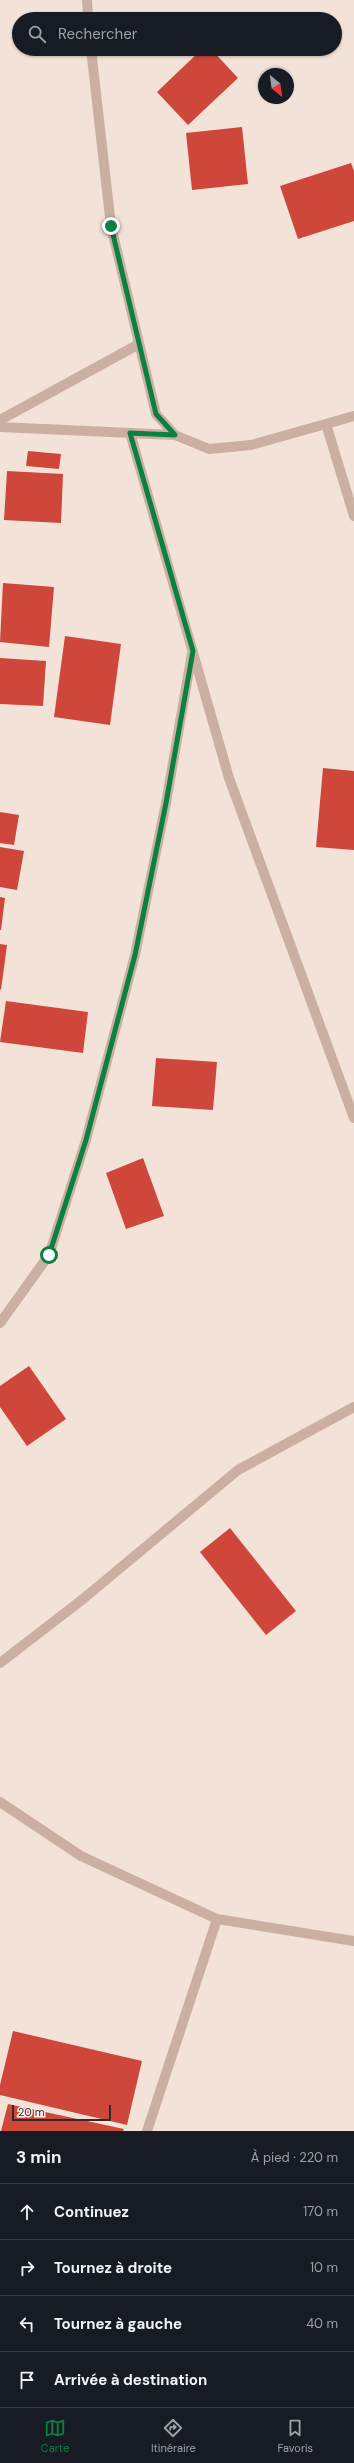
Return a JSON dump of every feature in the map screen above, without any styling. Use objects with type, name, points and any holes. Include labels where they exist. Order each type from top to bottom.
[{"type":"street","points":[[87,0],[88,12]]},
{"type":"street","points":[[93,56],[111,226],[156,414],[175,435]]},
{"type":"street","points":[[0,420],[140,344]]},
{"type":"street","points":[[0,427],[175,435],[209,449],[251,445],[354,416]]},
{"type":"street","points":[[326,424],[354,516]]},
{"type":"street","points":[[130,433],[229,778],[354,1118]]},
{"type":"street","points":[[0,1323],[49,1255],[86,1140],[135,955],[166,803],[193,651]]},
{"type":"street","points":[[0,1663],[83,1599],[238,1470],[354,1407]]},
{"type":"street","points":[[0,1802],[81,1856],[217,1919],[354,1941]]},
{"type":"street","points":[[147,2131],[217,1919]]},
{"type":"building","points":[[195,56],[218,56],[238,78],[188,125],[157,92]]},
{"type":"building","points":[[242,127],[248,184],[192,190],[186,133]]},
{"type":"building","points":[[351,163],[354,171],[354,221],[298,239],[280,186]]},
{"type":"building","points":[[28,451],[61,454],[59,469],[26,466]]},
{"type":"building","points":[[7,471],[63,474],[61,523],[4,520]]},
{"type":"building","points":[[3,583],[54,587],[49,647],[0,642]]},
{"type":"building","points":[[65,636],[121,644],[110,725],[54,717]]},
{"type":"building","points":[[0,658],[46,661],[43,706],[0,704]]},
{"type":"building","points":[[323,768],[354,771],[354,850],[316,847]]},
{"type":"building","points":[[0,812],[19,815],[14,845],[0,843]]},
{"type":"building","points":[[0,847],[24,851],[17,890],[0,887]]},
{"type":"building","points":[[0,897],[5,898],[1,930],[0,930]]},
{"type":"building","points":[[0,944],[7,945],[1,990],[0,989]]},
{"type":"building","points":[[6,1001],[88,1012],[83,1053],[0,1042]]},
{"type":"building","points":[[156,1058],[217,1062],[213,1110],[152,1106]]},
{"type":"building","points":[[143,1158],[164,1216],[126,1229],[106,1173]]},
{"type":"building","points":[[29,1366],[66,1419],[27,1446],[0,1407],[0,1386]]},
{"type":"building","points":[[230,1528],[296,1611],[266,1635],[200,1552]]},
{"type":"building","points":[[13,2031],[142,2061],[127,2125],[0,2095],[0,2085]]},
{"type":"building","points":[[8,2104],[124,2129],[123,2131],[1,2131]]},
{"type":"route","points":[[49,1255],[86,1140],[135,955],[166,803],[193,651],[130,433],[175,435],[156,414],[111,226]]}]
